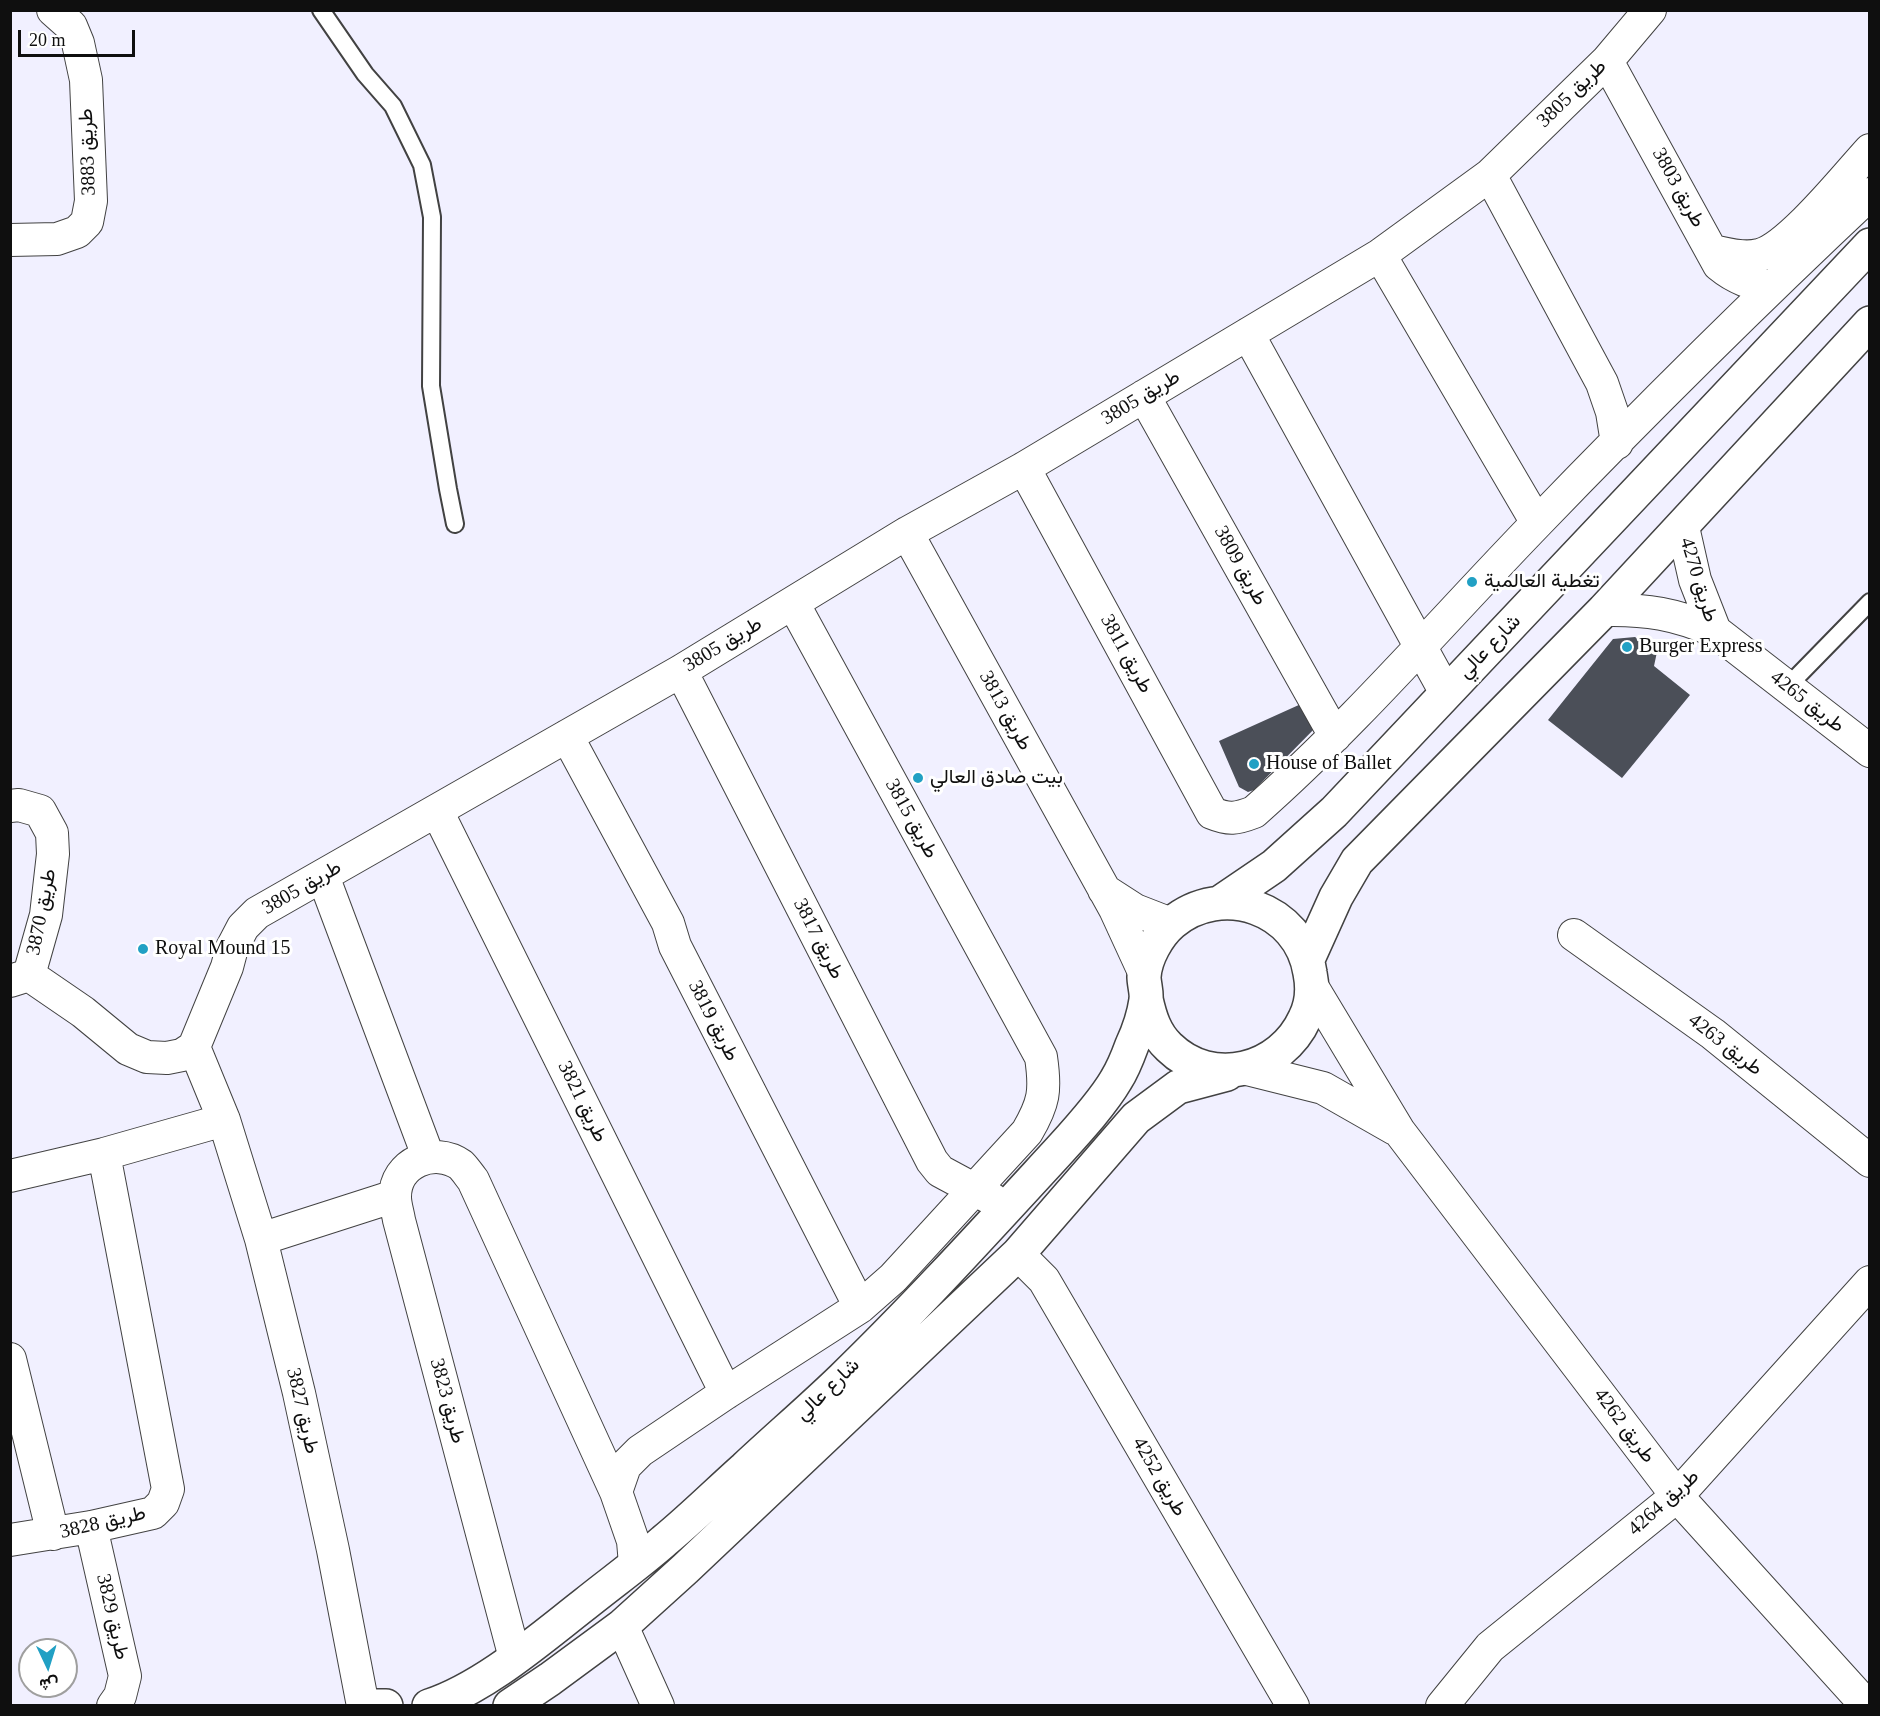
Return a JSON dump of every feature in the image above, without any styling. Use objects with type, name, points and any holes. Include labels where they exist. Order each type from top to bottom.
[{"type":"street","name":"طريق 3883","points":[[10,240],[57,239],[77,232],[87,222],[89,212],[86,80],[78,43],[71,26],[53,10]]},
{"type":"street","name":"طريق 3805","points":[[194,1047],[232,948],[243,927],[271,903],[323,876],[681,670],[907,533],[1024,468],[1380,255],[1490,174],[1607,61],[1650,10]]},
{"type":"street","name":"طريق 3803","points":[[1607,61],[1719,265],[1750,283],[1772,286]]},
{"type":"street","points":[[1713,251],[1744,256],[1760,255],[1775,247],[1799,227],[1869,150]]},
{"type":"street","points":[[1490,174],[1602,383],[1612,412],[1617,443]]},
{"type":"street","points":[[1335,736],[1420,649],[1537,523],[1772,286],[1869,195]]},
{"type":"street","name":"شارع عالي","points":[[1221,902],[1274,866],[1334,812],[1869,245]]},
{"type":"street","points":[[1380,255],[1537,523]]},
{"type":"street","points":[[1310,974],[1295,934],[1274,916],[1248,904],[1221,902],[1194,909],[1171,924],[1153,946],[1145,986],[1152,1025],[1169,1047],[1191,1063],[1218,1070],[1247,1068],[1272,1058],[1293,1039],[1307,1015],[1310,974],[1336,897],[1358,861],[1683,527],[1869,323]]},
{"type":"street","points":[[1248,334],[1446,693]]},
{"type":"street","points":[[1602,383],[1630,395],[1661,399]]},
{"type":"street","name":"طريق 3809","points":[[1144,396],[1335,736]]},
{"type":"street","name":"طريق 3811","points":[[1024,468],[1212,813],[1226,819],[1242,817],[1254,812],[1335,736]]},
{"type":"street","name":"طريق 4270","points":[[1683,527],[1695,580],[1715,631]]},
{"type":"street","name":"طريق 3813","points":[[907,533],[1103,889],[1145,986]]},
{"type":"street","name":"طريق 3815","points":[[616,1492],[625,1466],[640,1451],[860,1307],[894,1278],[1027,1132],[1040,1110],[1045,1083],[1041,1057],[793,603]]},
{"type":"street","name":"طريق 4270","points":[[1604,610],[1633,609],[1661,612],[1715,631]]},
{"type":"street","name":"طريق 4265","points":[[1715,631],[1869,751]]},
{"type":"street","name":"طريق 3817","points":[[681,670],[921,1143],[940,1171],[1007,1207]]},
{"type":"street","name":"طريق 3819","points":[[567,736],[668,923],[675,946],[688,972],[860,1307]]},
{"type":"street","name":"طريق 3870","points":[[10,806],[19,805],[40,811],[52,833],[52,864],[46,915],[20,978]]},
{"type":"street","name":"طريق 3821","points":[[437,811],[726,1393]]},
{"type":"street","points":[[323,876],[428,1156]]},
{"type":"street","name":"طريق 3813","points":[[1103,889],[1135,910],[1171,924]]},
{"type":"street","name":"طريق 4263","points":[[1574,935],[1713,1034],[1869,1161]]},
{"type":"street","name":"طريق 4262","points":[[1310,974],[1399,1131],[1677,1496],[1867,1706]]},
{"type":"street","points":[[20,978],[84,1012],[128,1049],[147,1057],[167,1058],[182,1055],[194,1047]]},
{"type":"street","name":"شارع عالي","points":[[429,1706],[458,1694],[515,1658],[666,1540],[842,1379],[1007,1207],[1075,1133],[1116,1081],[1134,1041],[1145,986]]},
{"type":"street","name":"طريق 3827","points":[[194,1047],[224,1120],[261,1239],[299,1393],[326,1516],[363,1706]]},
{"type":"street","name":"شارع عالي","points":[[510,1706],[622,1626],[1018,1254],[1136,1118],[1178,1087],[1247,1068]]},
{"type":"street","name":"طريق 4262","points":[[1247,1068],[1323,1088],[1399,1131]]},
{"type":"street","points":[[10,1176],[104,1154],[224,1120]]},
{"type":"street","name":"طريق 3828","points":[[10,1540],[91,1527],[153,1513],[163,1503],[168,1490],[104,1154]]},
{"type":"street","points":[[261,1239],[395,1196],[398,1183],[405,1171],[415,1162],[428,1156],[443,1158],[460,1165],[473,1180],[616,1492],[633,1540],[635,1564]]},
{"type":"street","name":"طريق 3823","points":[[395,1196],[399,1220],[515,1658]]},
{"type":"street","name":"طريق 4252","points":[[1018,1254],[1044,1280],[1293,1706]]},
{"type":"street","name":"طريق 4264","points":[[1451,1701],[1490,1647],[1677,1496],[1869,1282]]},
{"type":"street","points":[[10,1359],[53,1534]]},
{"type":"street","name":"طريق 3829","points":[[91,1527],[125,1676],[120,1696],[113,1706]]},
{"type":"street","points":[[622,1626],[658,1706]]},
{"type":"street","points":[[369,1706],[386,1706]]},
{"type":"lane","points":[[321,10],[365,74],[393,106],[422,165],[432,218],[431,386],[455,524]]},
{"type":"lane","points":[[1788,687],[1869,602]]},
{"type":"building","points":[[1635,637],[1657,652],[1654,666],[1690,695],[1622,778],[1548,720],[1613,639]]},
{"type":"building","name":"House of Ballet","points":[[1301,704],[1321,722],[1254,790],[1248,792],[1239,787],[1219,741]]},
{"type":"place","name":"تغطية العالمية","points":[[1472,582]]},
{"type":"place","name":"Burger Express","points":[[1627,647]]},
{"type":"place","name":"House of Ballet","points":[[1254,764]]},
{"type":"place","name":"بيت صادق العالي","points":[[918,778]]},
{"type":"place","name":"Royal Mound 15","points":[[143,949]]}]
